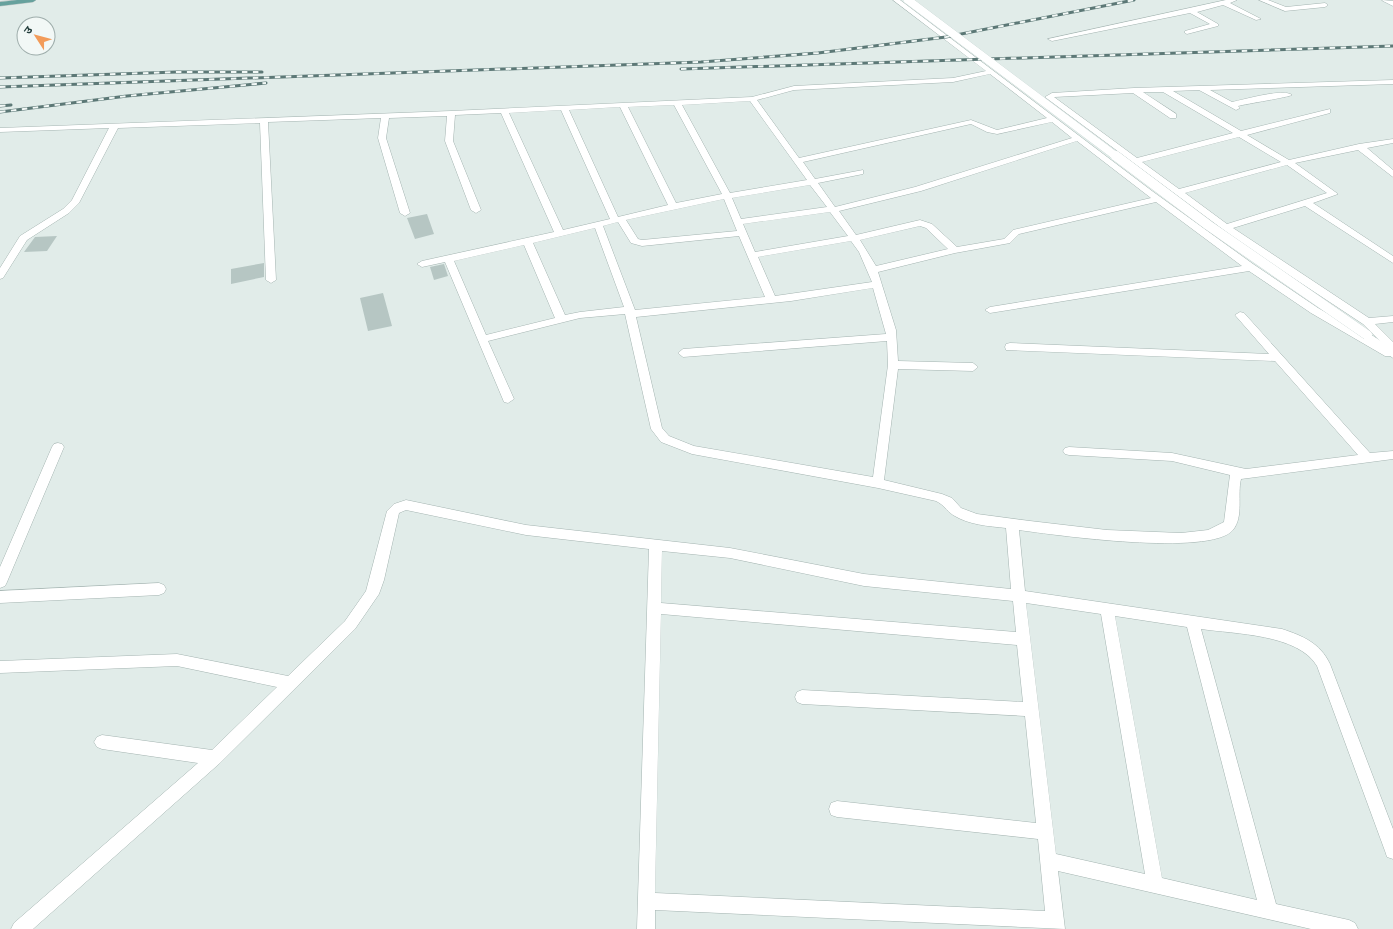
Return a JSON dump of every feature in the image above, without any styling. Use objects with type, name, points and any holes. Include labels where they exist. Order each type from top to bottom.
[{"type":"main road","points":[[0,4],[33,0]]},
{"type":"street","points":[[896,0],[1159,199],[1252,267],[1305,304],[1393,355]]},
{"type":"street","points":[[908,0],[1208,225],[1367,335],[1393,355]]},
{"type":"street","points":[[1052,39],[1234,0]]},
{"type":"street","points":[[1262,0],[1280,8],[1325,5]]},
{"type":"street","points":[[1298,0],[1310,6]]},
{"type":"street","points":[[1385,0],[1393,4]]},
{"type":"street","points":[[1224,3],[1258,19]]},
{"type":"street","points":[[1187,32],[1216,25],[1191,10]]},
{"type":"street","points":[[1,130],[385,116],[752,99],[794,88],[953,80],[991,72]]},
{"type":"street","points":[[1393,82],[1134,90],[1052,95],[1049,97],[1226,227],[1367,322],[1393,348]]},
{"type":"street","points":[[1200,88],[1241,111]]},
{"type":"street","points":[[1164,89],[1289,163],[1334,192],[1333,195],[1226,227]]},
{"type":"street","points":[[1134,90],[1172,116]]},
{"type":"street","points":[[1230,105],[1265,97],[1288,95]]},
{"type":"street","points":[[752,99],[854,238],[869,260],[873,270],[892,337],[893,365],[878,483]]},
{"type":"street","points":[[1195,107],[1220,99]]},
{"type":"street","points":[[677,103],[727,196],[771,300]]},
{"type":"street","points":[[623,106],[674,207]]},
{"type":"street","points":[[564,108],[618,220],[634,241],[642,243],[742,233]]},
{"type":"street","points":[[504,111],[560,234]]},
{"type":"street","points":[[1136,161],[1327,111]]},
{"type":"street","points":[[451,113],[448,138],[476,210]]},
{"type":"street","points":[[385,116],[382,138],[405,214]]},
{"type":"street","points":[[797,161],[971,122],[978,123],[989,131],[997,132],[1054,119]]},
{"type":"street","points":[[264,120],[271,280]]},
{"type":"street","points":[[0,276],[3,267],[23,238],[66,211],[76,201],[115,126]]},
{"type":"street","points":[[738,222],[833,209],[918,189],[1079,138]]},
{"type":"street","points":[[1178,192],[1359,146],[1393,141]]},
{"type":"street","points":[[1359,146],[1393,174]]},
{"type":"street","points":[[422,264],[674,207],[727,196],[813,183],[860,172]]},
{"type":"street","points":[[873,270],[955,250],[1007,241],[1016,232],[1159,199]]},
{"type":"street","points":[[1307,203],[1393,260]]},
{"type":"street","points":[[752,255],[854,238],[920,223],[929,226],[955,250]]},
{"type":"street","points":[[598,224],[630,312],[657,429],[665,439],[692,450],[878,483],[938,497],[948,502],[957,511],[976,519],[1147,539],[1176,538],[1218,533],[1228,527],[1232,519],[1233,481],[1236,475],[1393,455]]},
{"type":"street","points":[[527,241],[561,319]]},
{"type":"street","points":[[448,259],[508,399]]},
{"type":"street","points":[[990,310],[1252,267]]},
{"type":"street","points":[[483,339],[590,313],[630,312],[771,300],[877,284]]},
{"type":"street","points":[[1240,315],[1280,358],[1368,459]]},
{"type":"street","points":[[1367,322],[1393,319]]},
{"type":"street","points":[[682,353],[892,337]]},
{"type":"street","points":[[1010,347],[1280,358]]},
{"type":"street","points":[[893,365],[973,367]]},
{"type":"street","points":[[0,582],[58,447]]},
{"type":"street","points":[[1069,451],[1172,457],[1244,473]]},
{"type":"street","points":[[20,929],[215,758],[350,625],[372,594],[377,580],[393,511],[398,507],[413,506],[526,530],[743,555],[864,580],[1018,591],[1107,609],[1282,635],[1296,640],[1317,653],[1323,664],[1393,851]]},
{"type":"street","points":[[646,901],[1056,924],[1018,591],[1012,523]]},
{"type":"street","points":[[646,929],[656,545]]},
{"type":"street","points":[[0,597],[159,589]]},
{"type":"street","points":[[654,608],[1024,639]]},
{"type":"street","points":[[1107,609],[1156,885]]},
{"type":"street","points":[[1192,621],[1269,911]]},
{"type":"street","points":[[0,667],[177,660],[291,683]]},
{"type":"street","points":[[802,697],[1032,709]]},
{"type":"street","points":[[102,742],[215,758]]},
{"type":"street","points":[[837,809],[1045,832]]},
{"type":"street","points":[[1049,861],[1349,929]]},
{"type":"building","points":[[427,214],[434,234],[415,239],[407,218]]},
{"type":"building","points":[[57,236],[47,251],[24,252],[35,237]]},
{"type":"building","points":[[264,263],[264,277],[231,284],[231,269]]},
{"type":"building","points":[[444,264],[448,276],[434,280],[430,267]]},
{"type":"building","points":[[383,293],[392,326],[368,331],[360,298]]},
{"type":"railway","points":[[0,87],[701,62],[818,53],[946,37],[1134,0]]},
{"type":"railway","points":[[681,69],[1393,46]]},
{"type":"railway","points":[[0,78],[177,72],[262,72]]},
{"type":"railway","points":[[0,112],[127,96],[266,83]]},
{"type":"railway","points":[[0,106],[11,105]]}]
